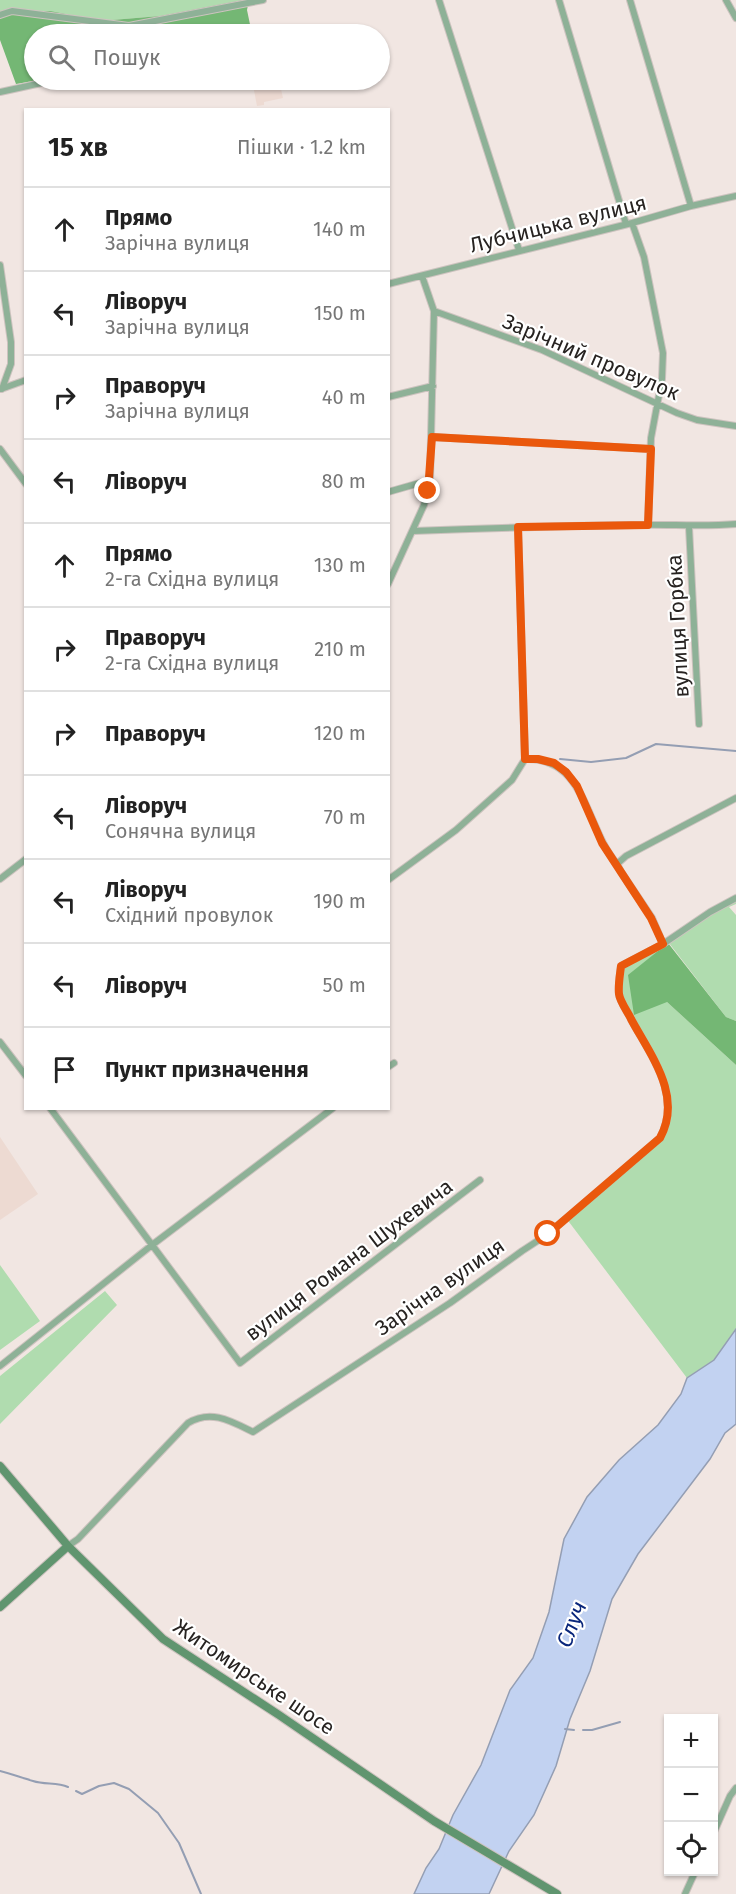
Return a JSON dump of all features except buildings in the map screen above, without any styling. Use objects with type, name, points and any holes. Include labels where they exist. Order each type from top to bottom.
[{"type":"main road","name":"Житомирське шосе","points":[[0,1466],[68,1546],[163,1639],[434,1821],[557,1894]]},
{"type":"main road","points":[[0,1607],[68,1546]]},
{"type":"street","points":[[139,24],[263,0]]},
{"type":"street","points":[[439,0],[519,250]]},
{"type":"street","points":[[559,0],[629,224],[644,257],[663,353],[662,379],[651,449],[648,525]]},
{"type":"street","points":[[630,0],[691,206]]},
{"type":"street","points":[[726,0],[736,18]]},
{"type":"street","points":[[0,15],[12,11],[113,24]]},
{"type":"street","points":[[0,92],[24,87]]},
{"type":"street","name":"Лубчицька вулиця","points":[[390,284],[736,196]]},
{"type":"street","points":[[0,265],[11,342],[11,364],[1,389]]},
{"type":"street","points":[[390,580],[424,505],[430,480],[434,311],[422,276]]},
{"type":"street","name":"Зарічний провулок","points":[[434,311],[542,350],[657,404],[697,420],[736,426]]},
{"type":"street","points":[[1,389],[24,381]]},
{"type":"street","points":[[390,397],[433,386]]},
{"type":"street","points":[[432,437],[651,449]]},
{"type":"street","points":[[0,449],[24,481]]},
{"type":"street","points":[[390,491],[430,480]]},
{"type":"street","points":[[413,531],[648,525],[689,527],[736,524]]},
{"type":"street","points":[[390,879],[456,830],[512,780],[525,759],[518,527]]},
{"type":"street","name":"вулиця Горбка","points":[[689,527],[699,724]]},
{"type":"street","points":[[525,759],[554,763],[566,772],[577,786],[602,843],[651,918],[663,944]]},
{"type":"street","points":[[617,864],[626,856],[736,798]]},
{"type":"street","points":[[0,879],[24,861]]},
{"type":"street","name":"Зарічна вулиця","points":[[68,1546],[78,1539],[188,1423],[204,1415],[212,1416],[233,1422],[253,1432],[450,1303],[548,1234],[660,1138],[667,1125],[669,1110],[667,1091],[619,995],[621,966],[663,944],[710,912],[736,898]]},
{"type":"street","points":[[0,1042],[24,1073]]},
{"type":"street","name":"вулиця Романа Шухевича","points":[[51,1110],[240,1363],[480,1180]]},
{"type":"street","points":[[0,1366],[152,1245],[330,1110]]},
{"type":"street","points":[[718,1823],[736,1788]]},
{"type":"street","points":[[685,1894],[693,1876]]},
{"type":"shaded area","points":[[254,90],[281,90],[283,98],[257,106]]},
{"type":"shaded area","points":[[0,1137],[38,1194],[0,1220]]},
{"type":"green space","points":[[0,0],[243,0],[160,16],[100,21],[37,12],[0,14]]},
{"type":"green space","points":[[249,0],[247,10],[250,24],[24,24],[24,83],[16,84],[0,40],[0,14],[50,11],[100,21],[160,16]]},
{"type":"green space","points":[[736,898],[736,904],[729,907],[736,915],[736,1021],[726,1017],[669,943],[667,1002],[736,1065],[736,1329],[714,1360],[687,1378],[566,1218],[660,1138],[667,1125],[667,1091],[619,995],[621,966]]},
{"type":"green space","points":[[668,943],[726,1017],[736,1021],[736,1065],[667,1002],[634,1015],[628,975]]},
{"type":"green space","points":[[0,1265],[40,1321],[0,1350]]},
{"type":"green space","points":[[105,1291],[117,1305],[0,1424],[0,1376]]},
{"type":"water","name":"Случ","points":[[736,1329],[736,1424],[725,1433],[710,1459],[638,1554],[612,1599],[590,1671],[570,1719],[556,1766],[534,1815],[509,1851],[489,1894],[414,1894],[426,1868],[439,1849],[453,1815],[481,1765],[510,1690],[533,1658],[549,1612],[564,1539],[587,1497],[619,1460],[658,1425],[681,1394],[687,1378],[714,1360]]},
{"type":"waterway","points":[[560,759],[591,762],[626,758],[656,744],[736,751]]},
{"type":"waterway","points":[[583,1730],[592,1730],[620,1722]]},
{"type":"waterway","points":[[565,1729],[574,1730]]},
{"type":"waterway","points":[[0,1771],[37,1782],[68,1787]]},
{"type":"waterway","points":[[76,1791],[82,1794],[99,1786],[114,1783],[129,1789],[158,1813],[179,1843],[201,1894]]},
{"type":"route","points":[[428,491],[432,437],[651,449],[648,525],[518,527],[525,759],[554,763],[566,772],[577,786],[602,843],[651,918],[663,944],[621,966],[619,995],[667,1091],[669,1110],[667,1125],[660,1138],[548,1234]]}]
